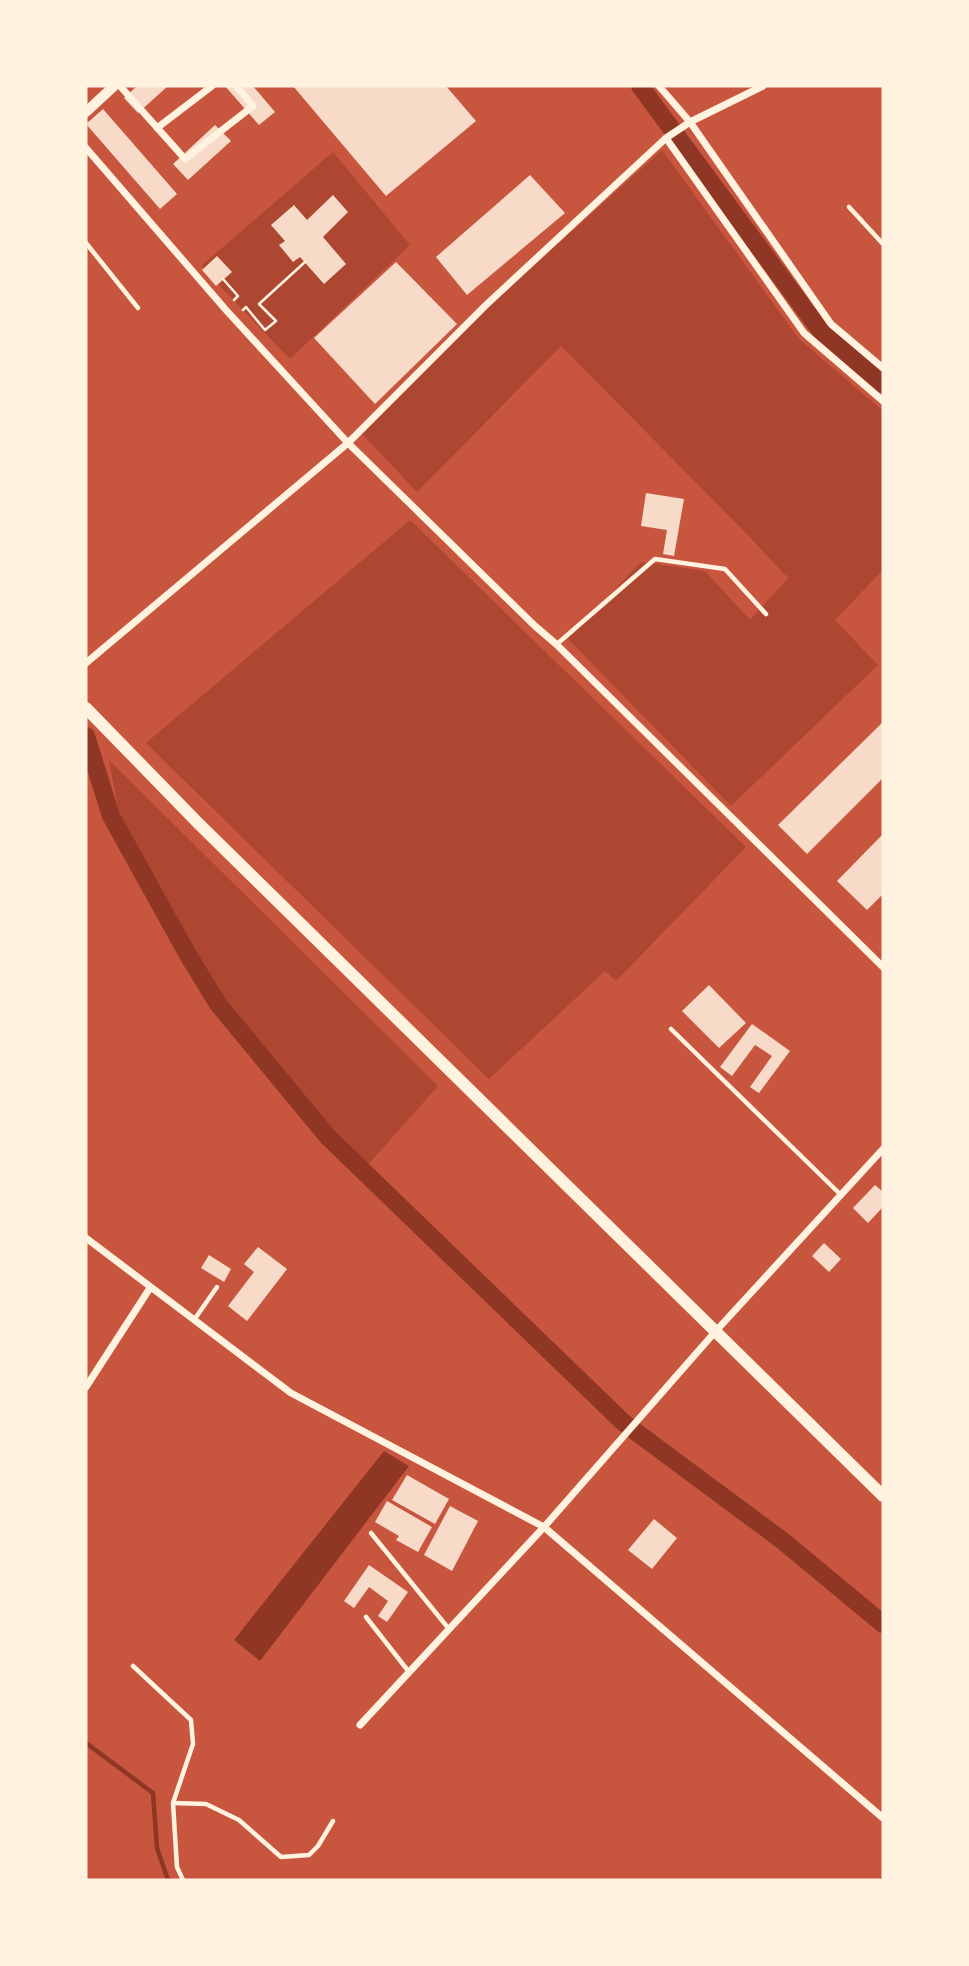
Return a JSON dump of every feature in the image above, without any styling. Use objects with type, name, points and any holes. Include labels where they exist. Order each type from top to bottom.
[{"type":"main road","points":[[86,708],[198,823],[883,1496]]},
{"type":"street","points":[[86,112],[114,86]]},
{"type":"street","points":[[120,86],[185,159],[253,106],[236,86]]},
{"type":"street","points":[[157,128],[212,86]]},
{"type":"street","points":[[659,86],[831,324],[883,368]]},
{"type":"street","points":[[86,663],[348,443],[486,305],[668,137],[687,124],[763,86]]},
{"type":"street","points":[[668,137],[804,333],[883,401]]},
{"type":"street","points":[[86,148],[234,319],[348,443],[883,967]]},
{"type":"street","points":[[360,1725],[544,1527],[715,1332],[883,1149]]},
{"type":"street","points":[[86,1238],[291,1393],[544,1527],[883,1818]]},
{"type":"street","points":[[86,1387],[150,1288]]},
{"type":"lane","points":[[849,207],[883,244]]},
{"type":"lane","points":[[86,243],[138,308]]},
{"type":"lane","points":[[556,644],[655,559],[725,569],[766,614]]},
{"type":"lane","points":[[670,1029],[842,1196]]},
{"type":"lane","points":[[194,1321],[217,1287]]},
{"type":"lane","points":[[371,1533],[450,1630]]},
{"type":"lane","points":[[366,1617],[410,1672]]},
{"type":"lane","points":[[133,1666],[191,1720],[193,1744],[173,1803],[177,1867],[183,1880]]},
{"type":"lane","points":[[173,1803],[206,1804],[239,1820],[281,1857],[309,1855],[318,1846],[333,1821]]},
{"type":"path","points":[[234,319],[246,307],[265,330],[276,321],[259,304],[305,262]]},
{"type":"path","points":[[223,279],[238,296],[231,302],[240,313]]},
{"type":"shaded area","points":[[662,150],[799,339],[883,411],[883,570],[835,620],[878,665],[731,806],[568,639],[641,562],[705,571],[750,620],[788,578],[561,346],[417,492],[362,434],[490,305]]},
{"type":"shaded area","points":[[333,152],[410,245],[290,359],[201,266]]},
{"type":"shaded area","points":[[410,520],[746,847],[616,981],[605,971],[489,1079],[146,743]]},
{"type":"shaded area","points":[[109,760],[438,1086],[366,1167],[329,1128],[213,989],[119,813]]},
{"type":"shaded area","points":[[384,1451],[409,1466],[260,1661],[234,1640]]},
{"type":"building","points":[[137,86],[168,86],[138,113],[124,98]]},
{"type":"building","points":[[225,86],[253,86],[275,112],[259,125]]},
{"type":"building","points":[[293,86],[446,86],[476,121],[386,196]]},
{"type":"building","points":[[103,109],[177,194],[160,209],[86,124]]},
{"type":"building","points":[[215,125],[231,141],[188,180],[173,164]]},
{"type":"building","points":[[530,175],[565,213],[467,295],[436,257]]},
{"type":"building","points":[[333,195],[348,212],[323,237],[346,264],[324,284],[300,257],[293,262],[279,245],[285,241],[271,225],[294,205],[307,220]]},
{"type":"building","points":[[217,256],[232,272],[216,286],[202,270]]},
{"type":"building","points":[[396,262],[457,324],[375,404],[314,338]]},
{"type":"building","points":[[646,493],[684,499],[674,556],[663,554],[667,530],[641,526]]},
{"type":"building","points":[[883,722],[883,778],[807,854],[778,825]]},
{"type":"building","points":[[883,834],[883,894],[867,910],[837,881]]},
{"type":"building","points":[[709,985],[746,1023],[719,1048],[682,1011]]},
{"type":"building","points":[[752,1024],[790,1051],[759,1093],[750,1087],[772,1056],[755,1045],[732,1076],[720,1067]]},
{"type":"building","points":[[875,1185],[883,1192],[883,1207],[868,1223],[853,1208]]},
{"type":"building","points":[[824,1243],[841,1259],[829,1272],[812,1256]]},
{"type":"building","points":[[258,1247],[287,1269],[247,1321],[228,1306],[254,1272],[244,1264]]},
{"type":"building","points":[[209,1255],[231,1269],[224,1282],[201,1268]]},
{"type":"building","points":[[407,1475],[449,1499],[435,1524],[392,1500]]},
{"type":"building","points":[[387,1501],[432,1527],[418,1552],[396,1540],[399,1536],[375,1522]]},
{"type":"building","points":[[450,1506],[478,1521],[452,1571],[424,1555]]},
{"type":"building","points":[[654,1519],[677,1538],[652,1569],[628,1550]]},
{"type":"building","points":[[369,1565],[408,1592],[387,1622],[378,1616],[388,1601],[369,1587],[354,1608],[344,1601]]},
{"type":"waterway","points":[[640,86],[820,330],[883,384]]},
{"type":"waterway","points":[[86,736],[111,816],[188,955],[218,1004],[328,1137],[624,1423],[783,1541],[883,1624]]},
{"type":"waterway","points":[[86,1743],[153,1793],[157,1848],[168,1880]]}]
